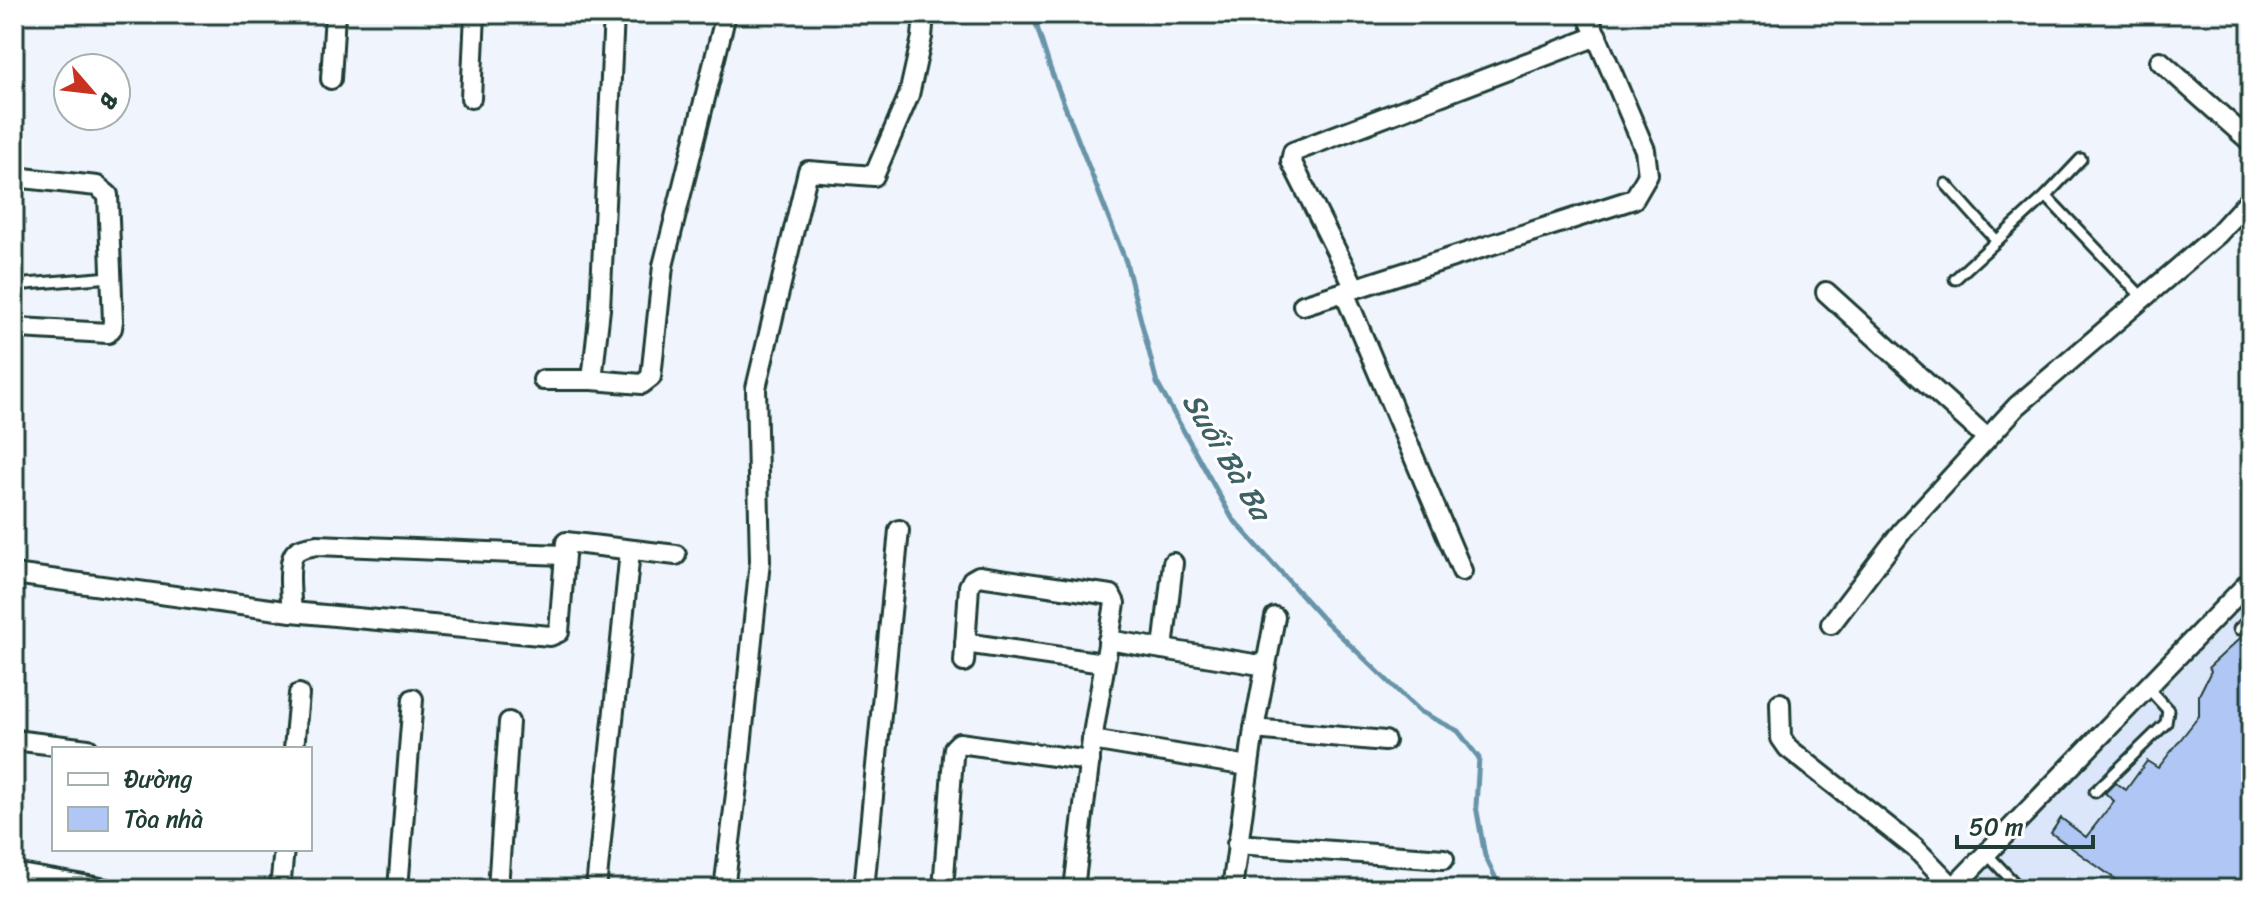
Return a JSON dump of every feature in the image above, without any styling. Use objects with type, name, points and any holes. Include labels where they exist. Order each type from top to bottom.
[{"type":"street","points":[[331,79],[335,14]]},
{"type":"street","points":[[471,98],[475,14]]},
{"type":"street","points":[[592,380],[600,309],[614,14]]},
{"type":"street","points":[[543,380],[642,384],[651,377],[663,266],[726,14]]},
{"type":"street","points":[[724,889],[760,561],[756,388],[808,171],[874,176],[909,95],[924,14]]},
{"type":"street","points":[[1303,305],[1634,199],[1648,175],[1645,150],[1587,14]]},
{"type":"street","points":[[1462,571],[1349,290],[1291,161],[1293,152],[1597,36]]},
{"type":"street","points":[[2160,61],[2251,142]]},
{"type":"street","points":[[14,177],[97,186],[108,195],[113,321],[108,333],[19,328]]},
{"type":"street","points":[[1831,624],[1902,531],[2017,406],[2218,234],[2251,198]]},
{"type":"street","points":[[1826,292],[1987,438]]},
{"type":"street","points":[[864,889],[899,530]]},
{"type":"street","points":[[14,574],[292,612],[555,635],[559,632],[566,542],[676,555]]},
{"type":"street","points":[[292,612],[291,565],[294,554],[317,545],[563,555]]},
{"type":"street","points":[[596,889],[630,551]]},
{"type":"street","points":[[1163,649],[1173,563]]},
{"type":"street","points":[[1074,889],[1103,663],[1115,603],[1111,595],[979,576],[972,580],[964,652],[1103,663]]},
{"type":"street","points":[[1780,703],[1781,738],[1788,748],[1915,848],[1952,888],[2251,580]]},
{"type":"street","points":[[1232,889],[1248,766],[1275,617]]},
{"type":"street","points":[[1108,640],[1266,666]]},
{"type":"street","points":[[294,747],[299,694]]},
{"type":"street","points":[[398,889],[413,699]]},
{"type":"street","points":[[498,889],[509,722]]},
{"type":"street","points":[[1254,729],[1385,741]]},
{"type":"street","points":[[14,740],[72,747]]},
{"type":"street","points":[[1092,740],[1248,766]]},
{"type":"street","points":[[943,889],[953,757],[954,748],[959,743],[1090,761]]},
{"type":"street","points":[[1237,844],[1444,859]]},
{"type":"street","points":[[280,889],[284,851]]},
{"type":"street","points":[[14,873],[107,889]]},
{"type":"lane","points":[[1955,279],[2046,196],[2081,159]]},
{"type":"lane","points":[[1946,184],[1997,241]]},
{"type":"lane","points":[[2046,196],[2143,298]]},
{"type":"lane","points":[[14,285],[111,277]]},
{"type":"lane","points":[[2239,629],[2251,617]]},
{"type":"lane","points":[[2095,792],[2166,723],[2168,710],[2147,687]]},
{"type":"lane","points":[[1986,853],[2015,887]]},
{"type":"shaded area","points":[[2251,585],[2251,889],[1956,889]]},
{"type":"building","points":[[2251,628],[2251,889],[2129,889],[2051,833],[2061,818],[2086,837],[2114,801],[2105,793],[2115,783],[2126,790],[2147,761],[2158,768],[2199,716],[2199,695],[2211,671],[2209,667]]},
{"type":"waterway","name":"Suối Bà Ba","points":[[1033,14],[1050,68],[1126,262],[1157,383],[1232,518],[1322,618],[1419,711],[1458,731],[1479,758],[1476,806],[1485,856],[1501,889]]}]
